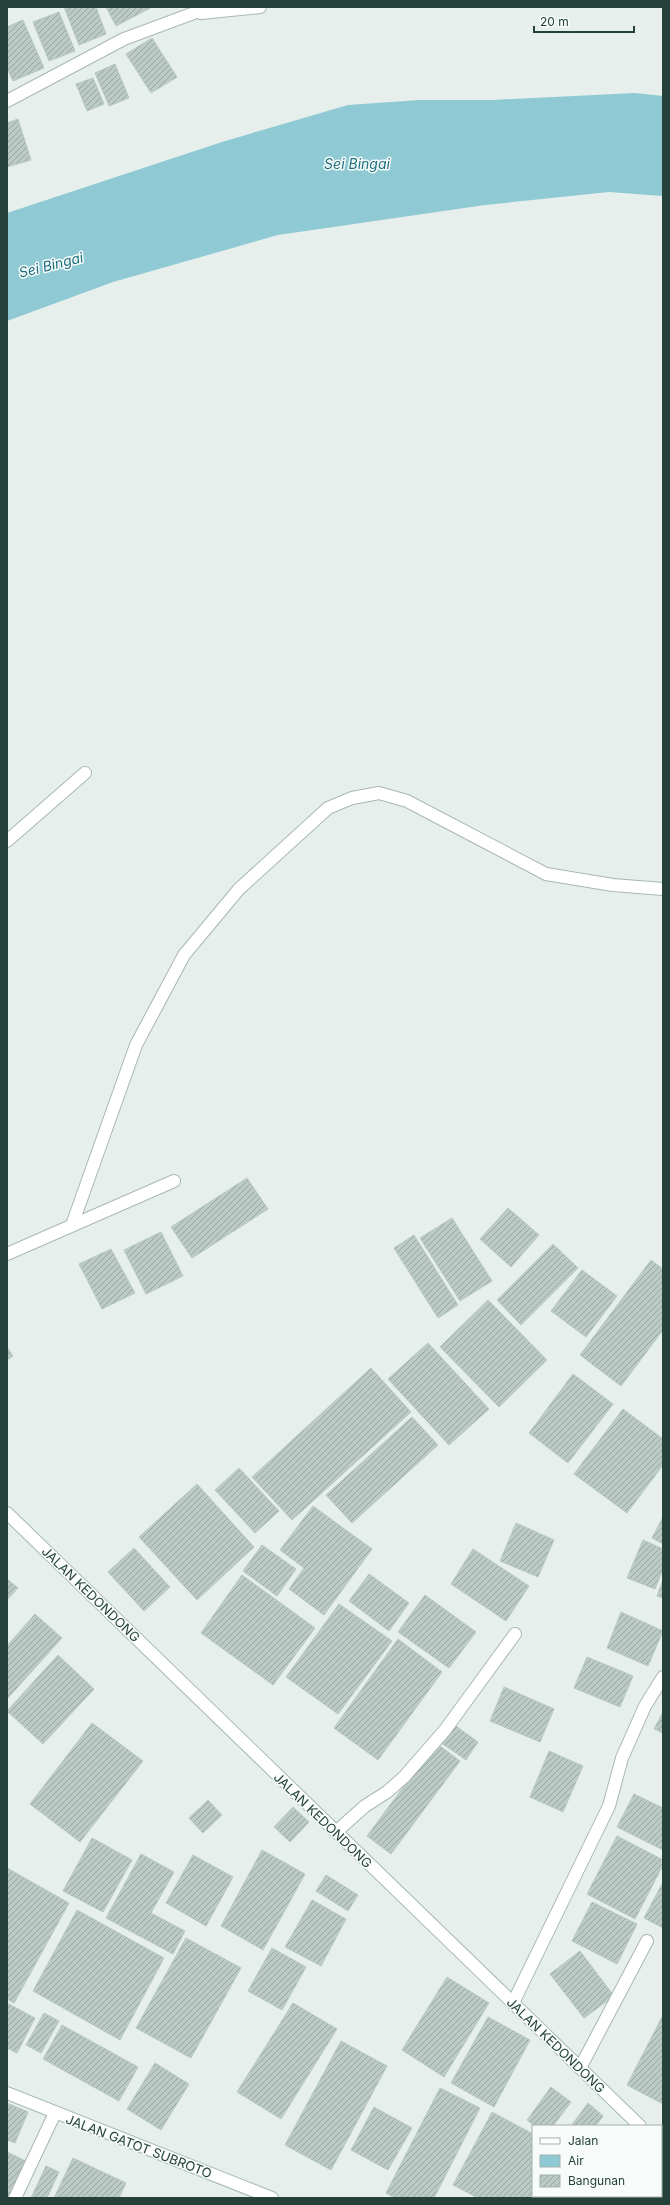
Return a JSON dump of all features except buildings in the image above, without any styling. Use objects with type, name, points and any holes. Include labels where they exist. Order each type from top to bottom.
[{"type":"street","points":[[7,101],[124,39],[194,10],[210,7]]},
{"type":"street","points":[[194,10],[260,7]]},
{"type":"street","points":[[7,841],[85,773]]},
{"type":"street","points":[[72,1225],[136,1045],[184,955],[239,889],[328,808],[352,798],[379,793],[407,801],[546,874],[613,885],[663,889]]},
{"type":"street","points":[[7,1254],[174,1181]]},
{"type":"street","name":"JALAN KEDONDONG","points":[[7,1513],[639,2125]]},
{"type":"street","points":[[336,1832],[365,1806],[387,1792],[404,1777],[445,1730],[515,1634]]},
{"type":"street","points":[[513,2003],[609,1806],[624,1753],[645,1706],[663,1677]]},
{"type":"street","points":[[580,2068],[647,1941]]},
{"type":"street","name":"JALAN GATOT SUBROTO","points":[[7,2093],[54,2113],[272,2198]]},
{"type":"street","points":[[15,2198],[54,2113]]},
{"type":"water","name":"Sei Bingai","points":[[635,93],[663,96],[663,196],[609,192],[485,205],[278,235],[113,282],[7,321],[7,213],[222,142],[348,105],[420,100],[492,100]]}]
